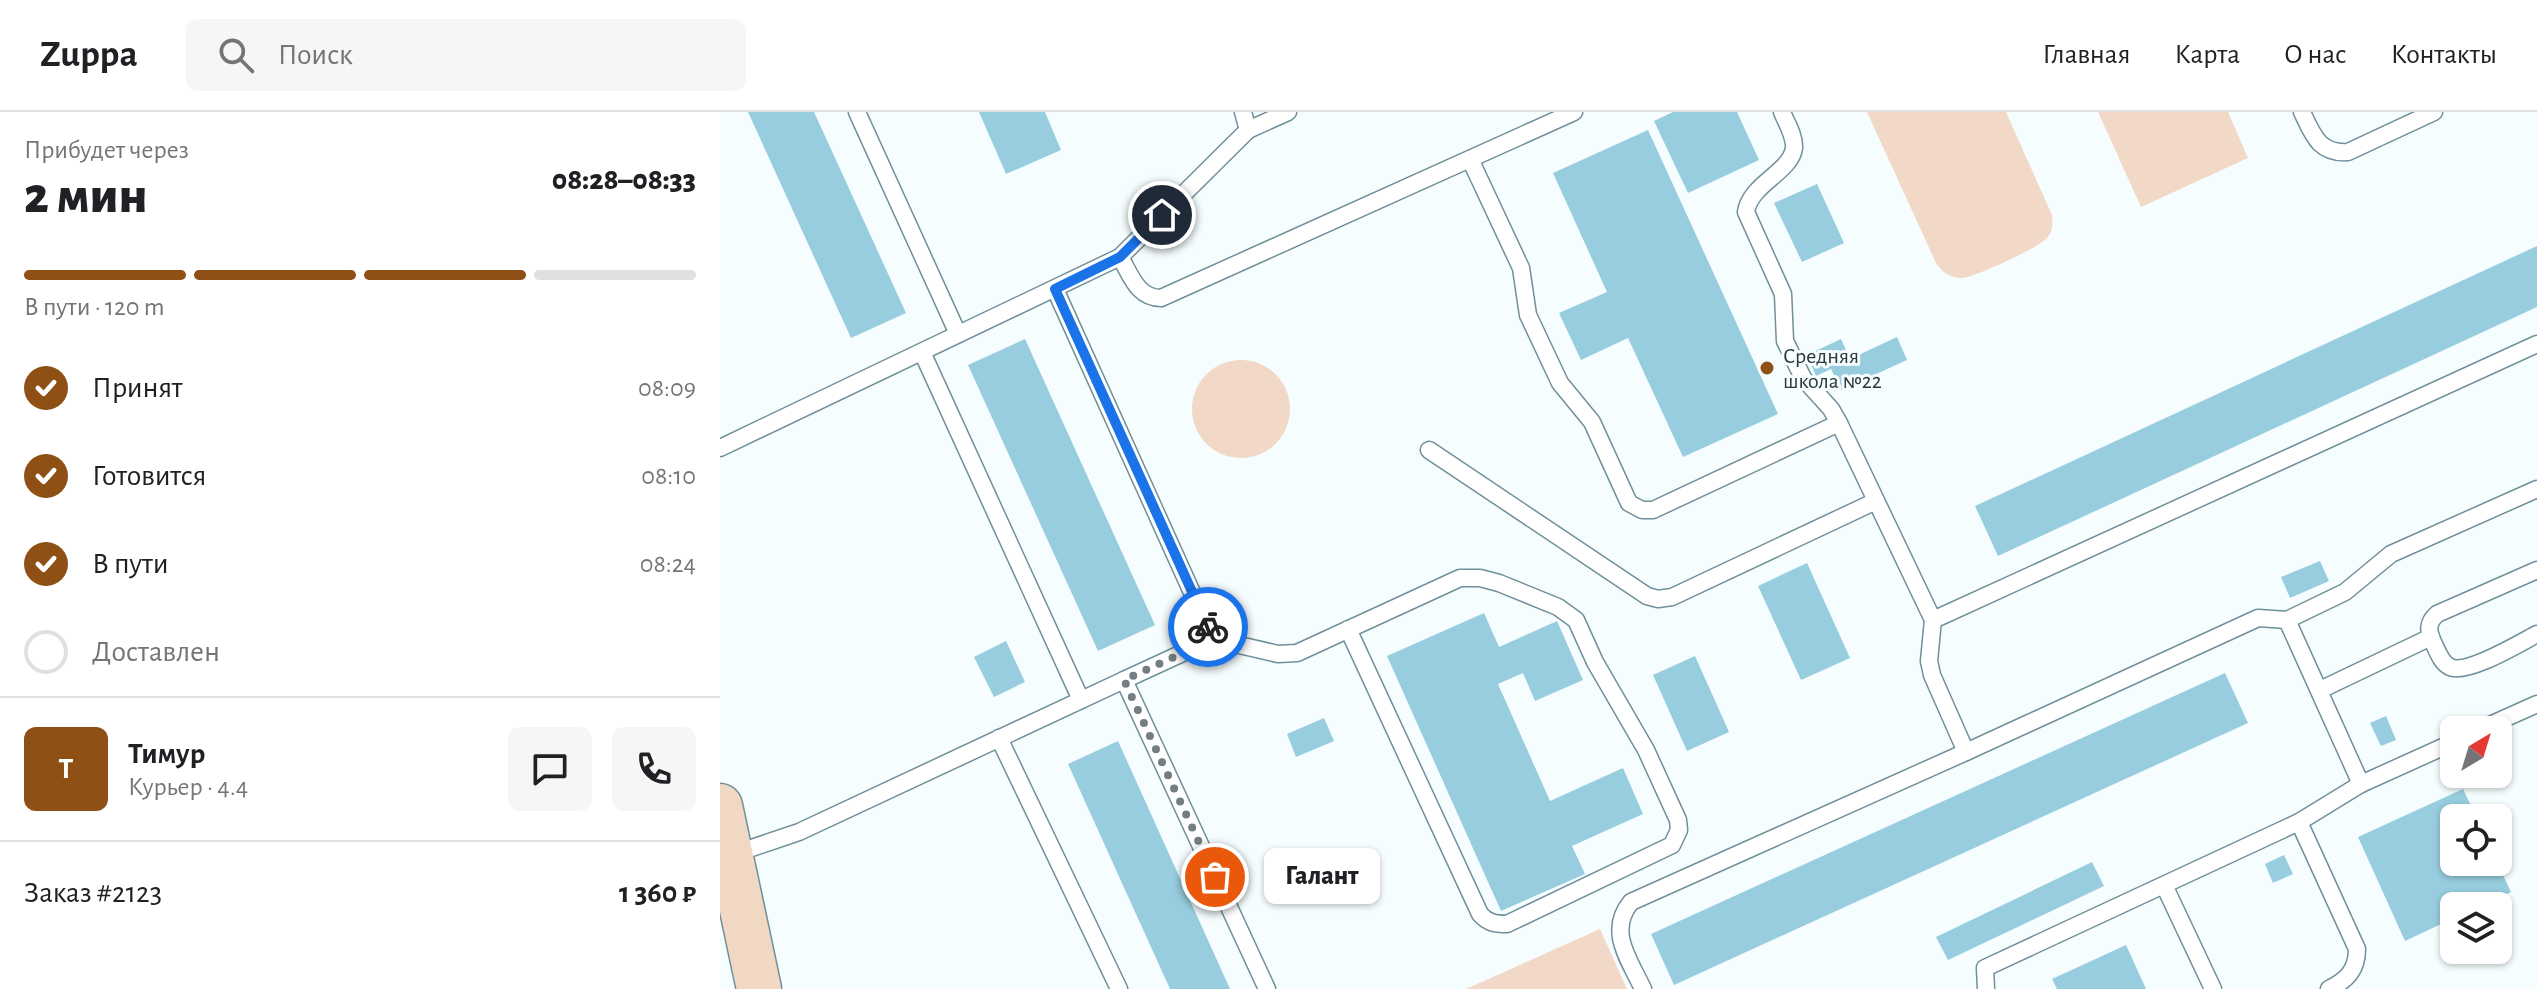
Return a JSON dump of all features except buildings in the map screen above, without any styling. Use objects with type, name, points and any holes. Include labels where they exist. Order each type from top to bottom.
[{"type":"main road","points":[[720,806],[759,989]]},
{"type":"main road","points":[[730,856],[775,968],[787,989]]},
{"type":"lane","points":[[857,112],[958,334]]},
{"type":"lane","points":[[1243,112],[1248,130]]},
{"type":"lane","points":[[720,448],[1120,257],[1248,130],[1288,112]]},
{"type":"lane","points":[[1120,257],[1142,294],[1149,298],[1161,298],[1574,112]]},
{"type":"lane","points":[[1782,112],[1793,137],[1794,149],[1789,159],[1750,197],[1746,212],[1783,294],[1785,341],[1803,378],[1831,409],[1839,423],[1933,620],[1929,661],[1932,675],[1966,752]]},
{"type":"lane","points":[[2302,112],[2314,136],[2322,146],[2334,153],[2348,152],[2434,112]]},
{"type":"lane","points":[[1470,159],[1521,268],[1528,315],[1560,383],[1592,422],[1629,503],[1642,510],[1653,510],[1839,423]]},
{"type":"lane","points":[[1055,289],[1213,639]]},
{"type":"lane","points":[[1933,620],[2537,344]]},
{"type":"lane","points":[[922,352],[1081,700]]},
{"type":"lane","points":[[1429,450],[1647,596],[1658,599],[1672,597],[1876,501]]},
{"type":"lane","points":[[1643,989],[1620,938],[1622,912],[1631,902],[2258,618],[2287,620],[2345,592],[2391,554],[2537,489]]},
{"type":"lane","points":[[2537,570],[2437,614],[2429,625],[2431,637],[2443,661],[2450,667],[2464,669],[2537,634]]},
{"type":"lane","points":[[730,856],[799,832],[1213,639],[1278,654],[1297,653],[1348,629],[1460,578],[1480,578],[1499,583],[1558,607],[1576,620],[1595,662],[1646,750],[1678,820],[1676,839],[1672,845],[1507,924],[1487,921],[1480,914],[1348,629]]},
{"type":"lane","points":[[2287,620],[2361,784]]},
{"type":"lane","points":[[2320,690],[2431,637]]},
{"type":"lane","points":[[1124,680],[1267,989]]},
{"type":"lane","points":[[2510,716],[2537,704]]},
{"type":"lane","points":[[999,738],[1119,989]]},
{"type":"lane","points":[[1986,989],[1985,968],[2299,822],[2361,784],[2440,748]]},
{"type":"lane","points":[[2299,822],[2357,949],[2353,971],[2343,982],[2329,989]]},
{"type":"lane","points":[[2164,885],[2213,989]]},
{"type":"shaded area","points":[[1867,112],[2006,112],[2052,215],[2049,235],[2032,248],[1979,273],[1962,278],[1947,274],[1936,263]]},
{"type":"shaded area","points":[[2098,112],[2228,112],[2248,158],[2141,207]]},
{"type":"shaded area","points":[[1241,360],[1260,363],[1276,374],[1287,390],[1290,409],[1287,428],[1276,444],[1260,455],[1241,458],[1222,455],[1206,444],[1195,428],[1192,409],[1195,390],[1206,374],[1222,363]]},
{"type":"shaded area","points":[[1600,929],[1627,989],[1466,989]]},
{"type":"way so far","points":[[1208,627],[1213,639],[1124,680],[1215,877]]},
{"type":"place","name":"Средняя школа №22","points":[[1767,368]]},
{"type":"place","name":"Галант","points":[[1215,877]]},
{"type":"route","points":[[1162,215],[1120,257],[1055,289],[1208,627]]}]
